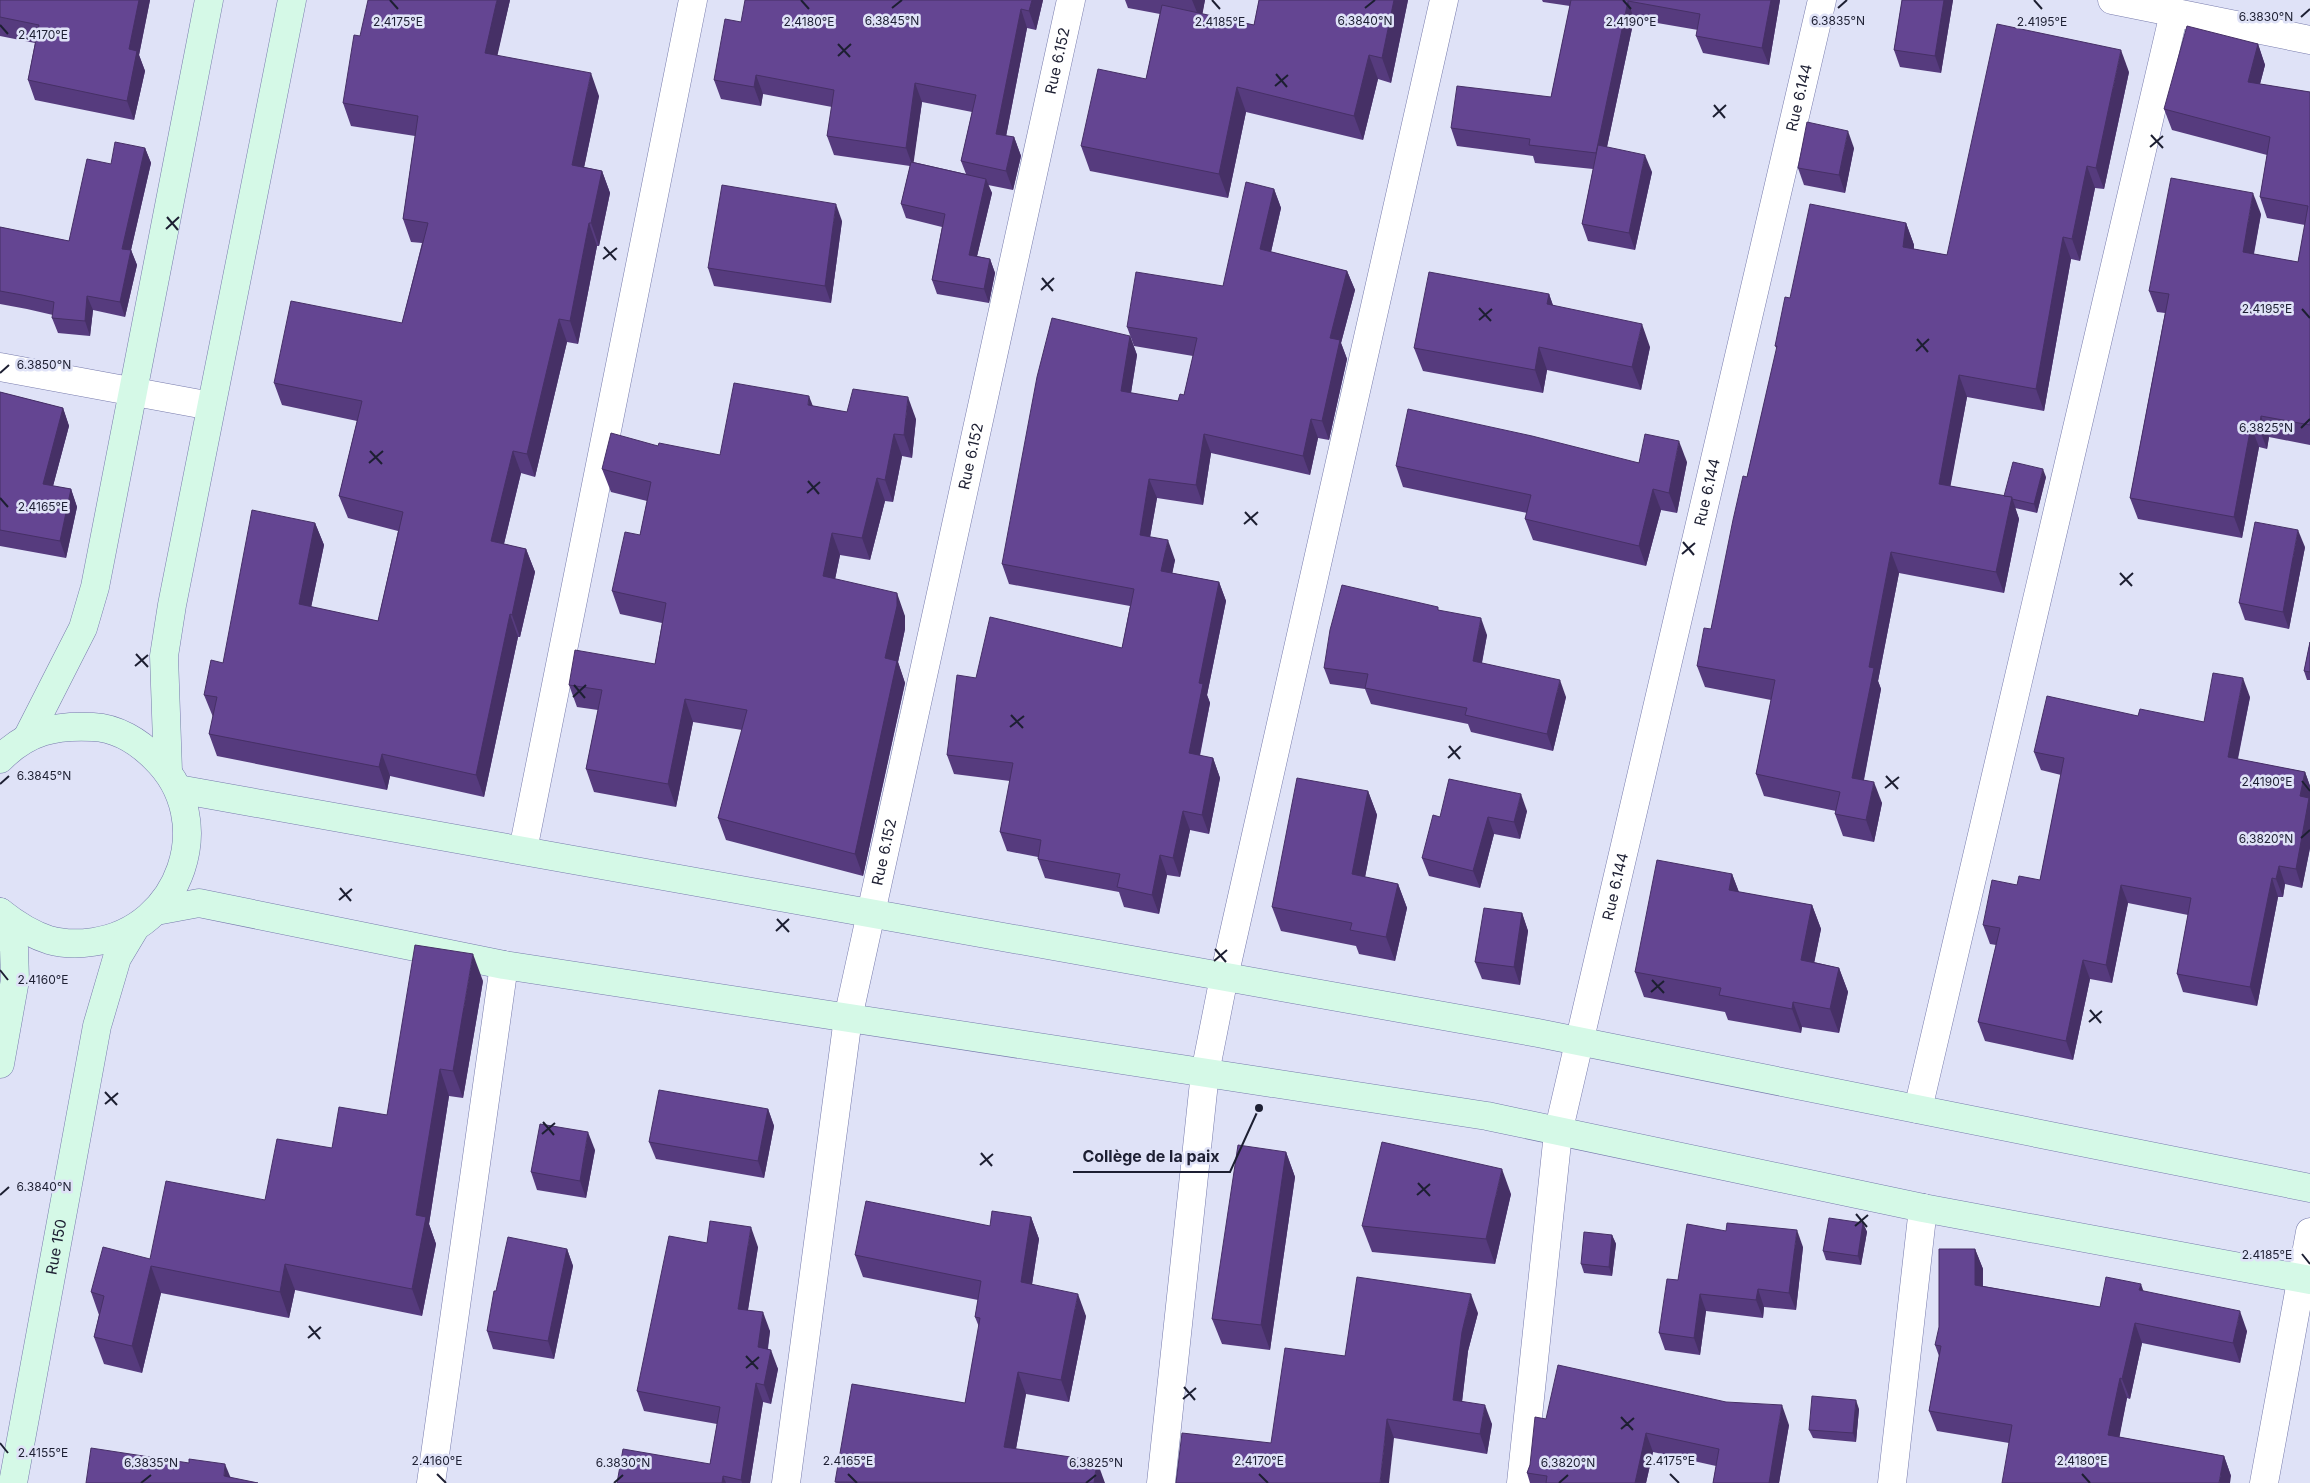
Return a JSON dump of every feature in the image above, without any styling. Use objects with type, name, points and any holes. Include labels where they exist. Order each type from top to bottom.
[{"type":"main road","points":[[27,738],[83,628],[95,587],[209,0]]},
{"type":"main road","points":[[0,912],[23,929],[50,940],[79,944],[108,940],[135,928],[156,911],[176,884],[186,853],[187,820],[173,780],[164,656],[211,406],[292,0]]},
{"type":"main road","points":[[0,759],[27,738],[65,726],[105,728],[140,743],[173,780],[523,850],[1580,1042],[2310,1188]]},
{"type":"main road","points":[[156,911],[199,904],[504,965],[1487,1116],[1558,1133],[1923,1208],[2306,1279]]},
{"type":"main road","points":[[0,912],[14,948],[15,980],[0,1064]]},
{"type":"main road","name":"Rue 150","points":[[13,1483],[97,1026],[117,958],[135,928]]},
{"type":"street","points":[[523,850],[692,0]]},
{"type":"street","name":"Rue 6.152","points":[[786,1483],[848,1018],[1071,0]]},
{"type":"street","points":[[1161,1483],[1205,1073],[1224,977],[1444,0]]},
{"type":"street","name":"Rue 6.144","points":[[1521,1483],[1558,1133],[1822,0]]},
{"type":"street","points":[[2112,0],[2310,40]]},
{"type":"street","points":[[1918,1110],[2174,13]]},
{"type":"street","points":[[0,367],[211,406]]},
{"type":"street","points":[[431,1483],[504,965]]},
{"type":"street","points":[[1892,1483],[1923,1208]]},
{"type":"street","points":[[2264,1483],[2306,1279],[2310,1232]]},
{"type":"building","points":[[0,0],[139,0],[129,49],[137,51],[127,101],[28,80],[39,25],[0,17]]},
{"type":"building","points":[[368,0],[497,0],[485,53],[591,73],[572,165],[602,171],[591,223],[589,223],[570,321],[559,319],[527,454],[513,451],[491,541],[526,549],[512,615],[510,614],[476,775],[382,754],[379,767],[209,734],[217,697],[204,695],[211,660],[223,663],[252,510],[315,523],[299,604],[378,621],[403,512],[339,496],[362,401],[274,383],[291,301],[402,323],[428,223],[403,219],[418,116],[343,103],[354,35],[360,36]]},
{"type":"building","points":[[745,0],[1032,0],[1029,11],[1021,9],[996,134],[1014,137],[1006,171],[961,161],[976,95],[915,83],[906,148],[827,136],[834,90],[756,75],[754,87],[714,80],[725,19],[741,22]]},
{"type":"building","points":[[1259,0],[1394,0],[1382,58],[1369,55],[1354,116],[1237,87],[1219,174],[1081,146],[1098,69],[1146,79],[1162,5],[1254,25]]},
{"type":"building","points":[[1571,0],[1771,0],[1762,48],[1696,36],[1700,14],[1628,1],[1596,153],[1529,145],[1530,139],[1451,128],[1457,86],[1551,97]]},
{"type":"building","points":[[1902,0],[1944,0],[1935,56],[1894,50]]},
{"type":"building","points":[[1997,24],[2121,50],[2096,168],[2087,166],[2072,239],[2063,237],[2036,389],[1959,375],[1939,484],[2012,497],[1996,572],[1891,552],[1869,667],[1874,668],[1852,778],[1874,782],[1866,820],[1835,814],[1840,792],[1756,774],[1775,680],[1697,666],[1704,628],[1711,629],[1743,476],[1747,477],[1777,346],[1775,346],[1785,297],[1790,298],[1810,204],[1906,223],[1903,247],[1947,255]]},
{"type":"building","points":[[2187,26],[2258,44],[2248,82],[2310,92],[2310,425],[2261,416],[2259,428],[2251,426],[2234,517],[2130,498],[2169,294],[2149,291],[2171,178],[2253,193],[2243,252],[2298,262],[2308,206],[2260,197],[2270,137],[2164,109]]},
{"type":"building","points":[[1807,122],[1848,131],[1839,175],[1798,168]]},
{"type":"building","points":[[115,142],[145,148],[122,249],[131,250],[120,302],[87,296],[85,321],[52,318],[54,302],[0,291],[0,227],[69,241],[87,159],[111,164]]},
{"type":"building","points":[[1598,145],[1645,155],[1629,233],[1582,224]]},
{"type":"building","points":[[911,162],[986,179],[969,255],[990,259],[984,289],[932,280],[945,214],[901,204]]},
{"type":"building","points":[[1246,182],[1274,189],[1260,249],[1347,271],[1330,338],[1340,340],[1322,421],[1311,419],[1303,456],[1204,434],[1196,485],[1149,479],[1140,535],[1168,540],[1161,571],[1219,582],[1199,683],[1203,684],[1189,753],[1213,758],[1202,815],[1183,811],[1173,858],[1160,855],[1152,895],[1117,887],[1120,874],[1038,859],[1041,840],[1000,832],[1013,763],[947,755],[957,675],[976,678],[990,617],[1122,648],[1134,589],[1002,564],[1037,377],[1052,318],[1130,336],[1121,391],[1178,401],[1180,394],[1184,395],[1197,338],[1127,327],[1136,272],[1223,286]]},
{"type":"building","points":[[722,185],[836,204],[825,286],[708,268]]},
{"type":"building","points":[[1429,272],[1549,294],[1547,304],[1642,324],[1632,367],[1539,347],[1535,370],[1414,348]]},
{"type":"building","points":[[734,383],[809,396],[808,405],[847,412],[853,389],[908,397],[904,435],[894,434],[885,480],[877,478],[862,538],[832,533],[823,576],[897,593],[897,606],[885,658],[897,661],[855,854],[718,818],[747,710],[685,699],[668,784],[586,769],[602,690],[569,685],[575,650],[655,664],[666,603],[612,591],[625,532],[640,535],[651,482],[602,469],[611,433],[658,446],[659,443],[720,455]]},
{"type":"building","points":[[0,392],[63,408],[43,484],[71,489],[60,541],[0,530]]},
{"type":"building","points":[[1408,409],[1532,436],[1639,463],[1645,434],[1679,441],[1669,493],[1653,489],[1639,546],[1525,519],[1531,495],[1396,466]]},
{"type":"building","points":[[2013,462],[2043,469],[2034,504],[2004,496]]},
{"type":"building","points":[[2255,522],[2298,530],[2283,612],[2239,603]]},
{"type":"building","points":[[1342,585],[1438,607],[1438,610],[1481,618],[1473,661],[1560,680],[1547,734],[1465,715],[1467,708],[1365,688],[1368,674],[1324,668],[1330,630]]},
{"type":"building","points":[[2310,642],[2310,672],[2304,671]]},
{"type":"building","points":[[2213,673],[2243,678],[2228,757],[2305,772],[2300,796],[2309,798],[2296,869],[2279,866],[2276,879],[2272,878],[2250,987],[2177,974],[2191,898],[2121,885],[2106,965],[2083,960],[2066,1041],[1978,1022],[2000,928],[1983,925],[1992,880],[2017,885],[2019,876],[2040,880],[2064,758],[2034,752],[2047,696],[2138,716],[2140,709],[2204,722]]},
{"type":"building","points":[[1297,778],[1368,791],[1352,874],[1398,884],[1386,937],[1350,930],[1352,923],[1272,907]]},
{"type":"building","points":[[1449,779],[1521,794],[1514,822],[1488,817],[1473,871],[1422,858],[1433,815],[1440,817]]},
{"type":"building","points":[[1657,860],[1732,874],[1729,890],[1812,905],[1801,960],[1839,968],[1830,1009],[1793,1002],[1792,1009],[1719,995],[1721,988],[1635,972]]},
{"type":"building","points":[[1484,908],[1522,913],[1514,967],[1475,962]]},
{"type":"building","points":[[415,945],[473,954],[453,1071],[440,1069],[416,1215],[426,1217],[412,1289],[285,1264],[280,1292],[151,1266],[132,1346],[94,1337],[104,1296],[91,1292],[103,1247],[150,1259],[166,1181],[265,1200],[277,1139],[332,1148],[339,1107],[387,1115]]},
{"type":"building","points":[[659,1090],[768,1109],[758,1161],[649,1142]]},
{"type":"building","points":[[540,1124],[588,1132],[580,1181],[531,1172]]},
{"type":"building","points":[[1382,1142],[1502,1169],[1486,1239],[1362,1226]]},
{"type":"building","points":[[1238,1145],[1286,1152],[1261,1325],[1212,1319]]},
{"type":"building","points":[[866,1201],[990,1226],[992,1211],[1031,1217],[1021,1282],[1078,1294],[1061,1380],[1018,1372],[1004,1447],[1097,1461],[1094,1483],[835,1482],[852,1384],[965,1403],[980,1318],[975,1317],[981,1281],[855,1255]]},
{"type":"building","points":[[1829,1218],[1863,1223],[1858,1256],[1823,1251]]},
{"type":"building","points":[[710,1221],[751,1227],[738,1309],[763,1312],[758,1347],[771,1350],[764,1385],[756,1383],[741,1480],[723,1476],[722,1483],[617,1483],[623,1449],[710,1464],[720,1407],[637,1391],[669,1236],[707,1243]]},
{"type":"building","points":[[1727,1223],[1797,1230],[1789,1293],[1758,1289],[1756,1300],[1700,1294],[1694,1338],[1659,1333],[1667,1279],[1678,1280],[1687,1224],[1726,1231]]},
{"type":"building","points":[[1584,1232],[1612,1235],[1609,1267],[1581,1264]]},
{"type":"building","points":[[508,1237],[567,1249],[548,1341],[487,1331],[494,1291],[496,1291]]},
{"type":"building","points":[[1939,1249],[1975,1249],[1975,1285],[2100,1307],[2106,1277],[2141,1284],[2139,1290],[2240,1311],[2233,1343],[2135,1323],[2122,1379],[2120,1378],[2108,1435],[2224,1456],[2219,1483],[2002,1483],[2012,1425],[1929,1411],[1941,1346],[1935,1345],[1939,1327]]},
{"type":"building","points":[[1357,1277],[1471,1294],[1462,1332],[1453,1400],[1485,1405],[1480,1434],[1387,1419],[1380,1483],[1176,1483],[1182,1433],[1271,1443],[1285,1348],[1345,1356]]},
{"type":"building","points":[[1558,1365],[1726,1402],[1782,1405],[1769,1483],[1713,1483],[1719,1449],[1646,1433],[1635,1483],[1546,1483],[1547,1476],[1527,1473],[1530,1465],[1535,1417],[1546,1419]]},
{"type":"building","points":[[1812,1396],[1856,1400],[1853,1433],[1809,1430]]},
{"type":"building","points":[[91,1448],[189,1463],[189,1459],[225,1464],[224,1476],[258,1483],[86,1483]]},
{"type":"place","name":"Collège de la paix","points":[[1259,1108]]}]
